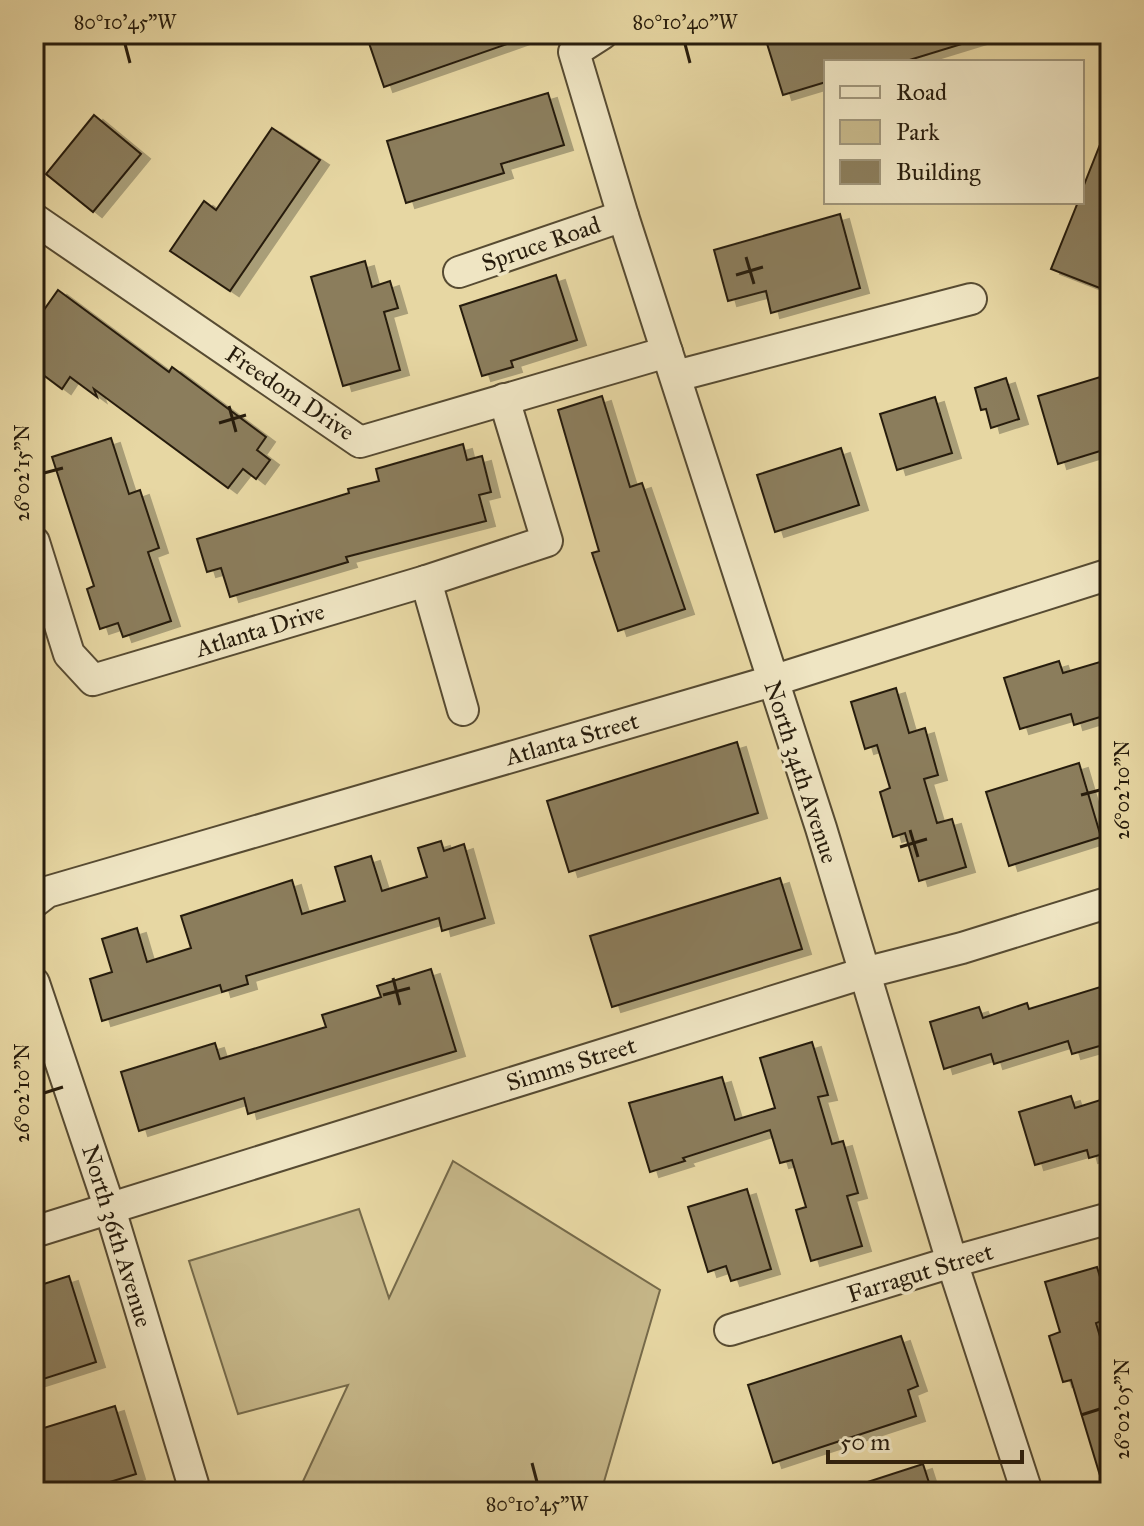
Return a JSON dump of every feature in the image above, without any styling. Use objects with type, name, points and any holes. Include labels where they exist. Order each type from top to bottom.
[{"type":"street","name":"North 34th Avenue","points":[[602,34],[574,52],[623,216],[821,828],[952,1262],[1027,1492]]},
{"type":"street","name":"Spruce Road","points":[[459,272],[623,216]]},
{"type":"street","name":"Freedom Drive","points":[[34,219],[360,442],[504,399],[971,299]]},
{"type":"street","name":"Atlanta Drive","points":[[34,542],[69,654],[93,680],[426,581],[547,541],[504,399]]},
{"type":"street","name":"Atlanta Street","points":[[34,902],[47,892],[772,681],[1110,574]]},
{"type":"street","points":[[426,581],[463,710]]},
{"type":"street","name":"Simms Street","points":[[34,1232],[864,973],[962,948],[1110,902]]},
{"type":"street","name":"North 36th Avenue","points":[[34,983],[110,1209],[193,1492]]},
{"type":"street","name":"Farragut Street","points":[[730,1330],[952,1262],[1110,1218]]},
{"type":"green space","points":[[453,1161],[660,1290],[601,1492],[298,1492],[348,1385],[238,1414],[189,1261],[359,1209],[389,1298]]},
{"type":"building","points":[[394,34],[526,34],[527,37],[384,87],[369,43]]},
{"type":"building","points":[[764,34],[978,34],[978,39],[910,60],[824,60],[824,83],[783,95]]},
{"type":"building","points":[[548,93],[564,145],[501,164],[504,173],[406,203],[387,141]]},
{"type":"building","points":[[94,115],[141,154],[93,212],[46,174]]},
{"type":"building","points":[[1109,122],[1110,292],[1051,269],[1077,204],[1084,204],[1084,185]]},
{"type":"building","points":[[272,128],[320,160],[230,291],[170,251],[204,201],[216,210]]},
{"type":"building","points":[[840,214],[860,288],[771,313],[766,291],[728,301],[714,250]]},
{"type":"building","points":[[365,261],[372,287],[390,281],[398,308],[384,312],[400,370],[343,386],[311,277]]},
{"type":"building","points":[[556,275],[577,340],[511,361],[513,367],[482,376],[460,306]]},
{"type":"building","points":[[58,290],[169,372],[172,367],[266,437],[257,450],[270,460],[256,479],[243,469],[228,488],[94,389],[97,397],[70,377],[62,389],[34,368],[34,324]]},
{"type":"building","points":[[1110,374],[1110,448],[1058,464],[1038,396]]},
{"type":"building","points":[[1006,378],[1019,419],[991,428],[986,409],[981,410],[975,388]]},
{"type":"building","points":[[602,396],[630,487],[642,483],[685,609],[618,631],[592,553],[599,551],[558,410]]},
{"type":"building","points":[[935,397],[952,453],[897,470],[880,414]]},
{"type":"building","points":[[111,438],[129,494],[140,490],[159,548],[148,552],[171,621],[123,637],[118,623],[100,629],[87,589],[94,586],[52,457]]},
{"type":"building","points":[[463,444],[467,460],[482,456],[491,492],[479,495],[486,521],[346,557],[348,562],[230,597],[221,568],[207,572],[197,539],[349,493],[348,489],[379,481],[376,469]]},
{"type":"building","points":[[841,448],[859,505],[775,532],[757,475]]},
{"type":"building","points":[[1110,659],[1110,714],[1074,725],[1071,714],[1020,729],[1004,678],[1059,661],[1063,673]]},
{"type":"building","points":[[896,688],[909,733],[925,728],[938,775],[924,779],[937,823],[952,819],[966,867],[919,881],[905,833],[893,837],[880,792],[890,788],[877,745],[865,749],[851,702]]},
{"type":"building","points":[[737,742],[758,813],[569,872],[547,801]]},
{"type":"building","points":[[1079,763],[1101,837],[1009,866],[986,792]]},
{"type":"building","points":[[441,841],[444,851],[464,844],[485,918],[442,931],[439,918],[246,976],[248,984],[222,992],[220,985],[102,1021],[90,979],[112,972],[102,939],[137,928],[147,962],[191,948],[181,916],[292,880],[302,914],[345,901],[335,867],[371,856],[382,891],[427,877],[418,848]]},
{"type":"building","points":[[780,878],[802,949],[612,1007],[590,936]]},
{"type":"building","points":[[431,969],[456,1051],[248,1114],[244,1098],[139,1131],[121,1072],[215,1043],[220,1059],[326,1027],[322,1015],[381,997],[377,986]]},
{"type":"building","points":[[1110,984],[1110,1043],[1072,1054],[1068,1041],[994,1064],[991,1054],[944,1069],[930,1022],[979,1007],[983,1018],[1027,1003],[1029,1009]]},
{"type":"building","points":[[812,1042],[828,1095],[818,1097],[832,1144],[843,1141],[858,1193],[847,1196],[862,1246],[811,1261],[796,1210],[806,1207],[792,1160],[780,1163],[770,1130],[650,1172],[629,1103],[722,1077],[735,1120],[775,1108],[760,1058]]},
{"type":"building","points":[[1071,1096],[1075,1108],[1110,1097],[1110,1152],[1089,1158],[1087,1150],[1035,1165],[1019,1112]]},
{"type":"building","points":[[747,1189],[771,1269],[731,1281],[726,1266],[708,1272],[688,1207]]},
{"type":"building","points":[[1097,1267],[1110,1310],[1110,1318],[1096,1323],[1110,1370],[1109,1492],[1105,1492],[1071,1380],[1063,1382],[1049,1336],[1060,1332],[1045,1282]]},
{"type":"building","points":[[69,1276],[96,1362],[34,1382],[34,1287]]},
{"type":"building","points":[[901,1336],[918,1386],[908,1390],[916,1416],[773,1463],[748,1385]]},
{"type":"building","points":[[115,1406],[136,1474],[77,1492],[34,1492],[34,1431]]},
{"type":"building","points":[[923,1464],[932,1492],[849,1492],[849,1488]]}]
